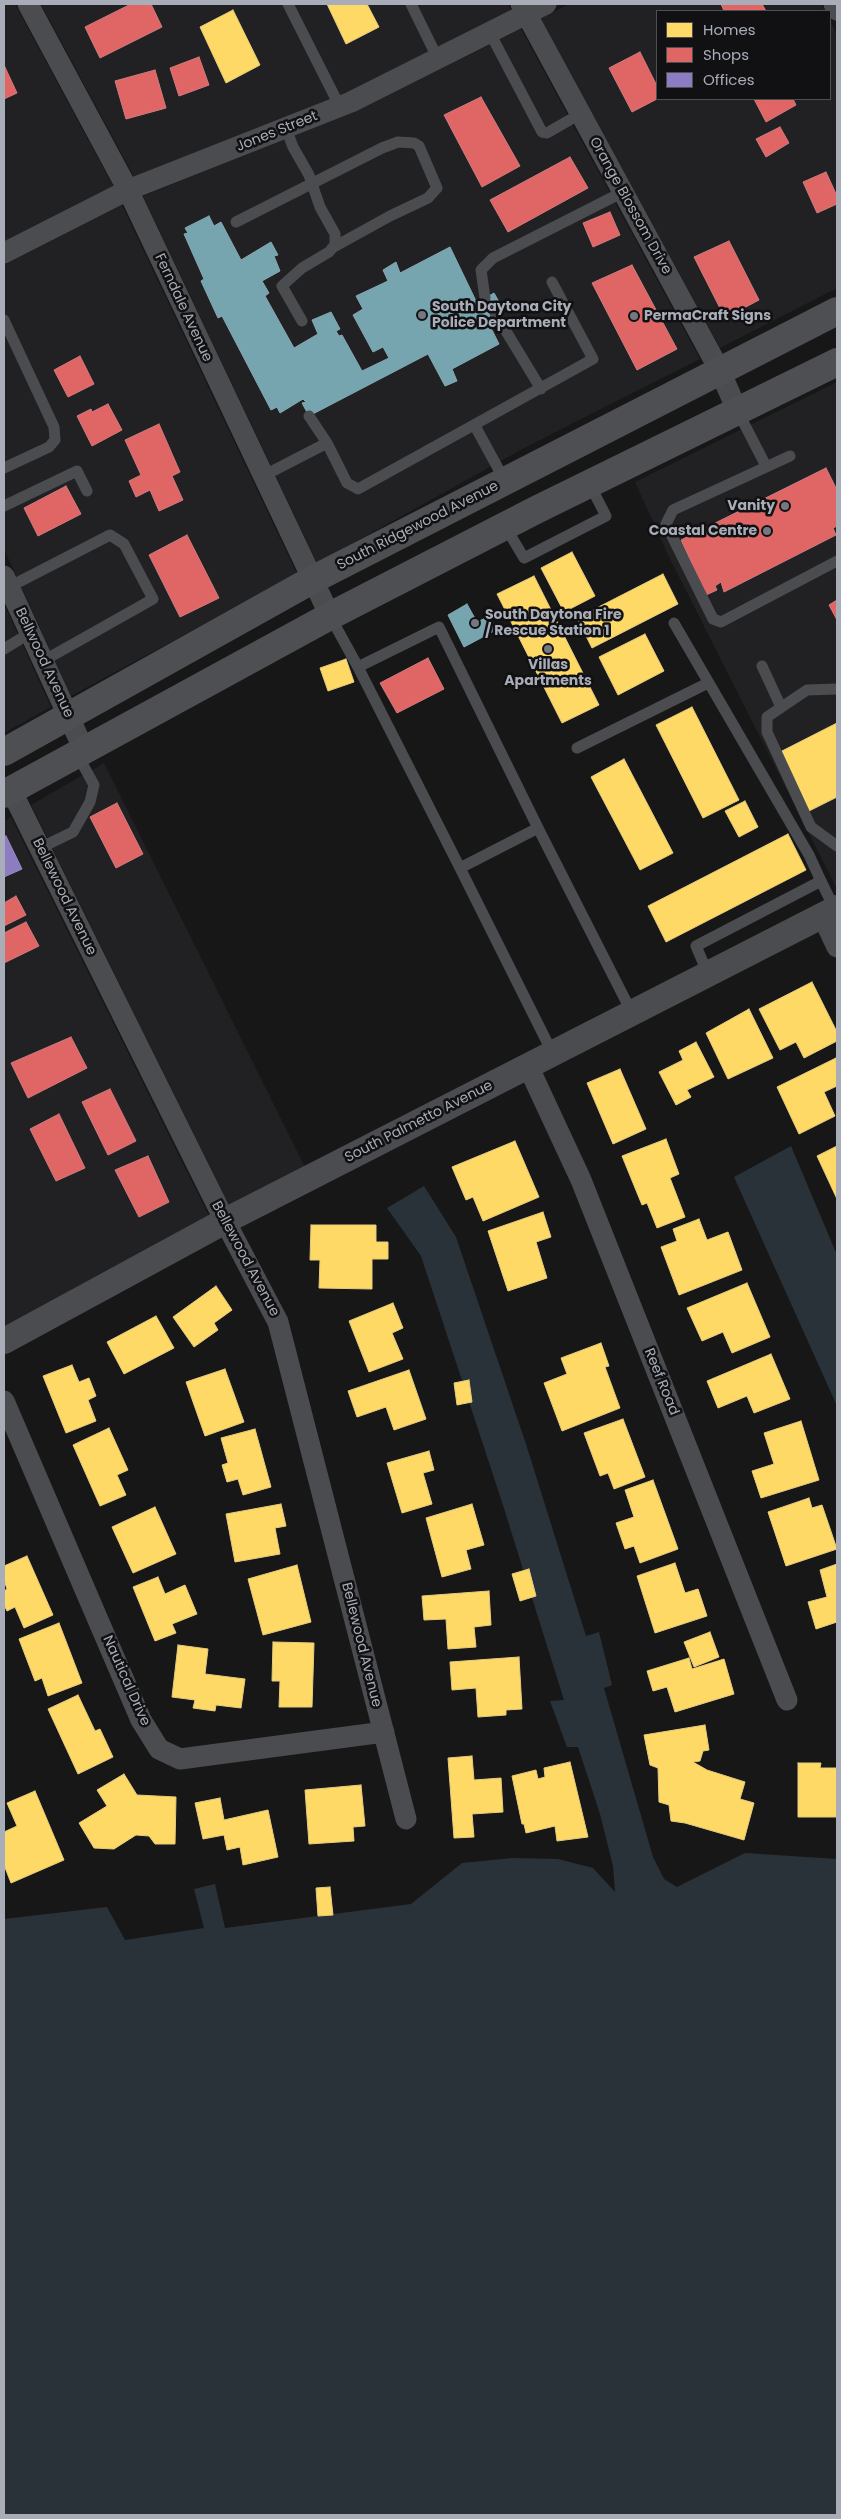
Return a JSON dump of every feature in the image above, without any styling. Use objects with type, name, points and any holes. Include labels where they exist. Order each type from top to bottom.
[{"type":"main road","name":"South Ridgewood Avenue","points":[[4,752],[312,580],[837,311]]},
{"type":"main road","points":[[7,792],[330,616],[589,483],[837,362]]},
{"type":"street","name":"Ferndale Avenue","points":[[28,4],[128,190],[330,616]]},
{"type":"street","name":"Jones Street","points":[[4,253],[128,190],[340,107],[490,33],[524,9],[546,4]]},
{"type":"street","points":[[834,4],[837,10]]},
{"type":"street","name":"Orange Blossom Drive","points":[[524,9],[720,371],[738,410]]},
{"type":"street","name":"Bellwood Avenue","points":[[6,582],[68,716],[80,752]]},
{"type":"street","name":"Bellewood Avenue","points":[[7,792],[40,848],[225,1222],[278,1322],[406,1819]]},
{"type":"street","points":[[831,911],[837,947]]},
{"type":"street","name":"South Palmetto Avenue","points":[[7,1336],[831,911]]},
{"type":"street","name":"Reef Road","points":[[528,1066],[581,1180],[787,1700]]},
{"type":"street","name":"Nautical Drive","points":[[4,1401],[141,1720],[159,1749],[180,1759],[384,1732]]},
{"type":"lane","points":[[288,4],[340,107]]},
{"type":"lane","points":[[410,4],[438,59]]},
{"type":"lane","points":[[490,33],[542,132],[547,133],[580,114]]},
{"type":"lane","points":[[286,128],[293,147],[312,183],[320,207],[335,234],[335,245],[329,252],[302,268],[282,286],[302,321]]},
{"type":"lane","points":[[236,222],[398,142],[414,143],[419,146],[437,188],[428,198],[390,216],[332,248]]},
{"type":"lane","points":[[486,298],[481,270],[494,258],[623,192]]},
{"type":"lane","points":[[309,416],[327,443],[347,483],[358,489],[475,426],[593,359],[552,282]]},
{"type":"lane","points":[[495,313],[540,389]]},
{"type":"lane","points":[[4,320],[54,427],[55,440],[49,447],[4,468]]},
{"type":"lane","points":[[738,410],[766,466]]},
{"type":"lane","points":[[475,426],[505,481]]},
{"type":"lane","points":[[263,476],[327,443]]},
{"type":"lane","points":[[790,456],[673,510],[666,524],[713,619],[722,622],[837,561]]},
{"type":"lane","points":[[4,506],[77,471],[87,491]]},
{"type":"lane","points":[[504,526],[524,558],[606,516],[589,483]]},
{"type":"lane","points":[[6,582],[110,535],[124,544],[153,599],[43,661]]},
{"type":"lane","points":[[330,616],[358,667],[553,1054]]},
{"type":"lane","points":[[674,623],[809,856],[821,881],[831,911]]},
{"type":"lane","points":[[358,667],[439,627],[632,1013]]},
{"type":"lane","points":[[4,649],[30,633]]},
{"type":"lane","points":[[762,666],[781,708]]},
{"type":"lane","points":[[577,748],[708,683]]},
{"type":"lane","points":[[836,843],[811,827],[766,732],[767,717],[807,690],[837,689]]},
{"type":"lane","points":[[40,848],[73,832],[90,802],[94,785],[80,752]]},
{"type":"lane","points":[[460,868],[538,828]]},
{"type":"lane","points":[[708,974],[696,946],[821,881]]},
{"type":"shaded area","points":[[4,4],[15,4],[113,186],[4,241]]},
{"type":"shaded area","points":[[41,4],[508,4],[511,10],[346,93],[134,177]]},
{"type":"shaded area","points":[[568,4],[821,4],[824,10],[656,10],[656,100],[831,100],[831,22],[837,35],[837,288],[720,348],[541,19]]},
{"type":"shaded area","points":[[521,29],[700,359],[526,447],[317,563],[143,196],[356,111]]},
{"type":"shaded area","points":[[122,205],[297,574],[71,696],[4,549],[4,265]]},
{"type":"shaded area","points":[[837,382],[837,889],[670,559],[635,482]]},
{"type":"shaded area","points":[[4,604],[51,707],[4,733]]},
{"type":"shaded area","points":[[104,763],[305,1167],[230,1207],[31,805]]},
{"type":"shaded area","points":[[11,817],[210,1218],[4,1327],[4,821]]},
{"type":"shaded area","points":[[791,1146],[837,1255],[837,1406],[734,1177]]},
{"type":"shaded area","points":[[424,1186],[456,1237],[526,1444],[586,1636],[599,1632],[612,1685],[604,1688],[653,1857],[664,1879],[677,1887],[745,1853],[837,1859],[837,2515],[4,2515],[4,1919],[107,1907],[125,1940],[204,1928],[194,1889],[215,1884],[225,1928],[411,1904],[462,1863],[513,1858],[558,1859],[593,1868],[615,1892],[613,1866],[600,1814],[578,1747],[567,1747],[550,1701],[564,1700],[501,1499],[421,1256],[387,1208]]},
{"type":"building: Homes","points":[[327,4],[367,4],[379,27],[346,44]]},
{"type":"building: Homes","points":[[233,10],[260,65],[226,83],[200,27]]},
{"type":"building: Homes","points":[[572,552],[595,596],[564,612],[541,568]]},
{"type":"building: Homes","name":"Villas Apartments","points":[[663,574],[678,604],[592,648],[577,618]]},
{"type":"building: Homes","name":"Villas Apartments","points":[[534,576],[599,705],[562,723],[497,594]]},
{"type":"building: Homes","name":"Villas Apartments","points":[[645,634],[664,671],[618,695],[599,657]]},
{"type":"building: Homes","points":[[346,659],[354,682],[328,691],[320,668]]},
{"type":"building: Homes","points":[[692,707],[739,800],[703,818],[656,725]]},
{"type":"building: Homes","points":[[837,723],[837,797],[809,811],[780,752]]},
{"type":"building: Homes","points":[[624,759],[673,853],[640,870],[591,777]]},
{"type":"building: Homes","points":[[745,801],[758,827],[739,837],[725,811]]},
{"type":"building: Homes","points":[[788,834],[806,870],[666,942],[648,906]]},
{"type":"building: Homes","points":[[812,982],[837,1032],[837,1041],[804,1058],[796,1042],[780,1050],[759,1009]]},
{"type":"building: Homes","points":[[749,1009],[773,1058],[728,1079],[706,1033]]},
{"type":"building: Homes","points":[[696,1042],[714,1077],[687,1090],[691,1097],[676,1105],[659,1072],[683,1060],[679,1051]]},
{"type":"building: Homes","points":[[836,1058],[837,1086],[824,1092],[835,1116],[799,1134],[777,1087]]},
{"type":"building: Homes","points":[[620,1069],[646,1129],[613,1144],[587,1083]]},
{"type":"building: Homes","points":[[666,1139],[679,1174],[670,1178],[685,1217],[657,1228],[647,1203],[642,1205],[622,1156]]},
{"type":"building: Homes","points":[[515,1141],[539,1197],[483,1221],[473,1197],[466,1200],[452,1167]]},
{"type":"building: Homes","points":[[837,1146],[837,1199],[817,1156]]},
{"type":"building: Homes","points":[[543,1212],[551,1237],[536,1242],[547,1278],[508,1291],[488,1231]]},
{"type":"building: Homes","points":[[699,1219],[707,1240],[728,1232],[742,1270],[679,1295],[661,1247],[677,1241],[673,1229]]},
{"type":"building: Homes","points":[[311,1225],[376,1225],[376,1242],[388,1242],[388,1259],[372,1259],[372,1289],[319,1288],[320,1260],[310,1260]]},
{"type":"building: Homes","points":[[747,1283],[770,1337],[732,1353],[723,1332],[702,1341],[687,1308]]},
{"type":"building: Homes","points":[[216,1286],[232,1310],[214,1323],[218,1330],[194,1347],[173,1317]]},
{"type":"building: Homes","points":[[393,1303],[403,1328],[392,1333],[403,1359],[369,1372],[349,1321]]},
{"type":"building: Homes","points":[[156,1316],[174,1348],[124,1374],[107,1342]]},
{"type":"building: Homes","points":[[601,1343],[609,1366],[605,1367],[620,1408],[562,1431],[544,1383],[567,1374],[561,1358]]},
{"type":"building: Homes","points":[[771,1354],[790,1399],[754,1413],[747,1396],[718,1408],[707,1381]]},
{"type":"building: Homes","points":[[72,1365],[79,1382],[89,1378],[96,1396],[88,1400],[96,1421],[66,1433],[43,1376]]},
{"type":"building: Homes","points":[[225,1369],[244,1422],[205,1436],[186,1382]]},
{"type":"building: Homes","points":[[409,1370],[426,1419],[394,1430],[386,1407],[357,1417],[348,1391]]},
{"type":"building: Homes","points":[[469,1380],[472,1402],[457,1405],[454,1383]]},
{"type":"building: Homes","points":[[623,1419],[645,1477],[614,1489],[608,1473],[600,1476],[584,1433]]},
{"type":"building: Homes","points":[[801,1421],[819,1480],[761,1498],[752,1471],[774,1464],[764,1433]]},
{"type":"building: Homes","points":[[109,1428],[128,1470],[117,1475],[126,1495],[100,1506],[73,1445]]},
{"type":"building: Homes","points":[[255,1429],[271,1487],[243,1495],[238,1479],[227,1482],[222,1465],[228,1463],[221,1438]]},
{"type":"building: Homes","points":[[429,1451],[434,1470],[423,1473],[432,1504],[402,1513],[387,1463]]},
{"type":"building: Homes","points":[[653,1480],[678,1549],[640,1563],[634,1546],[625,1549],[616,1523],[634,1517],[625,1490]]},
{"type":"building: Homes","points":[[809,1498],[812,1508],[822,1505],[837,1549],[786,1566],[768,1512]]},
{"type":"building: Homes","points":[[281,1504],[286,1526],[275,1528],[280,1554],[235,1562],[226,1514]]},
{"type":"building: Homes","points":[[472,1504],[484,1545],[466,1550],[471,1569],[442,1577],[426,1518]]},
{"type":"building: Homes","points":[[155,1507],[176,1554],[133,1573],[112,1527]]},
{"type":"building: Homes","points":[[27,1556],[53,1615],[24,1628],[15,1607],[7,1611],[4,1605],[4,1591],[7,1589],[4,1580],[4,1566]]},
{"type":"building: Homes","points":[[675,1563],[685,1593],[698,1589],[707,1616],[655,1633],[637,1576]]},
{"type":"building: Homes","points":[[837,1564],[837,1622],[816,1629],[808,1602],[827,1597],[820,1570]]},
{"type":"building: Homes","points":[[297,1565],[311,1622],[263,1635],[248,1579]]},
{"type":"building: Homes","points":[[529,1569],[536,1596],[520,1601],[512,1574]]},
{"type":"building: Homes","points":[[158,1577],[165,1594],[185,1585],[197,1614],[172,1624],[176,1633],[155,1641],[133,1587]]},
{"type":"building: Homes","points":[[489,1591],[491,1625],[474,1627],[476,1647],[448,1649],[446,1619],[424,1620],[422,1596]]},
{"type":"building: Homes","points":[[59,1623],[82,1683],[48,1696],[42,1678],[35,1681],[19,1639]]},
{"type":"building: Homes","points":[[710,1632],[719,1657],[694,1667],[684,1642]]},
{"type":"building: Homes","points":[[273,1642],[314,1643],[312,1707],[279,1707],[280,1681],[272,1681]]},
{"type":"building: Homes","points":[[178,1645],[208,1649],[205,1674],[245,1679],[241,1708],[216,1705],[215,1711],[193,1708],[195,1700],[172,1697]]},
{"type":"building: Homes","points":[[519,1657],[522,1709],[506,1710],[506,1715],[478,1717],[476,1688],[452,1690],[450,1662]]},
{"type":"building: Homes","points":[[689,1658],[692,1669],[724,1659],[734,1694],[675,1712],[667,1687],[653,1691],[647,1671]]},
{"type":"building: Homes","points":[[78,1695],[95,1731],[100,1729],[113,1757],[78,1774],[48,1709]]},
{"type":"building: Homes","points":[[705,1725],[709,1750],[703,1751],[700,1761],[693,1762],[707,1770],[745,1782],[740,1799],[754,1803],[744,1840],[685,1823],[671,1821],[669,1805],[659,1802],[658,1768],[650,1765],[644,1735]]},
{"type":"building: Homes","points":[[472,1756],[474,1780],[501,1778],[503,1812],[472,1814],[474,1837],[454,1838],[448,1758]]},
{"type":"building: Homes","points":[[570,1762],[588,1837],[557,1841],[555,1826],[526,1833],[524,1824],[522,1824],[512,1776],[536,1770],[538,1779],[545,1777],[544,1768]]},
{"type":"building: Homes","points":[[798,1763],[821,1763],[820,1768],[837,1768],[837,1817],[798,1817]]},
{"type":"building: Homes","points":[[124,1774],[137,1795],[176,1797],[175,1844],[155,1844],[149,1836],[136,1835],[114,1849],[94,1848],[79,1823],[107,1806],[97,1790]]},
{"type":"building: Homes","points":[[361,1785],[365,1826],[353,1827],[354,1841],[309,1844],[305,1790]]},
{"type":"building: Homes","points":[[35,1791],[64,1860],[11,1883],[4,1865],[4,1832],[17,1826],[7,1803]]},
{"type":"building: Homes","points":[[220,1798],[224,1820],[268,1810],[278,1857],[243,1865],[240,1847],[227,1850],[224,1835],[203,1839],[195,1803]]},
{"type":"building: Homes","points":[[330,1887],[333,1915],[318,1916],[316,1888]]},
{"type":"building: Shops","points":[[131,4],[151,4],[162,27],[100,58],[85,27]]},
{"type":"building: Shops","points":[[721,4],[762,4],[765,10],[724,10]]},
{"type":"building: Shops","points":[[640,52],[656,84],[656,100],[632,112],[609,68]]},
{"type":"building: Shops","points":[[199,57],[209,85],[179,96],[170,68]]},
{"type":"building: Shops","points":[[4,65],[17,93],[4,99]]},
{"type":"building: Shops","points":[[155,70],[166,108],[126,119],[115,81]]},
{"type":"building: Shops","points":[[481,97],[520,166],[482,187],[444,115]]},
{"type":"building: Shops","points":[[755,100],[794,100],[796,105],[766,122]]},
{"type":"building: Shops","points":[[780,127],[789,143],[766,157],[756,139]]},
{"type":"building: Shops","points":[[570,157],[588,188],[508,232],[490,200]]},
{"type":"building: Shops","points":[[826,172],[837,196],[837,204],[817,213],[803,182]]},
{"type":"building: Shops","points":[[610,212],[620,235],[593,247],[583,223]]},
{"type":"building: Shops","points":[[729,241],[759,300],[725,318],[694,257]]},
{"type":"building: Shops","name":"PermaCraft Signs","points":[[632,265],[677,349],[637,370],[592,283]]},
{"type":"building: Shops","points":[[80,356],[94,384],[68,397],[54,370]]},
{"type":"building: Shops","points":[[108,404],[122,430],[92,446],[77,416],[91,409],[92,412]]},
{"type":"building: Shops","points":[[159,424],[180,472],[172,476],[183,500],[159,511],[150,490],[136,497],[129,481],[141,475],[125,440]]},
{"type":"building: Shops","name":"Coastal Centre","points":[[826,468],[837,490],[837,526],[833,528],[836,535],[724,592],[721,582],[715,586],[717,590],[706,595],[681,540]]},
{"type":"building: Shops","points":[[66,486],[81,514],[38,536],[24,508]]},
{"type":"building: Shops","points":[[187,535],[219,598],[180,617],[149,555]]},
{"type":"building: Shops","points":[[837,600],[837,620],[829,605]]},
{"type":"building: Shops","points":[[428,658],[444,689],[397,713],[380,683]]},
{"type":"building: Shops","points":[[117,803],[143,854],[116,868],[90,817]]},
{"type":"building: Shops","points":[[16,896],[26,915],[4,926],[4,903]]},
{"type":"building: Shops","points":[[26,922],[39,946],[4,963],[4,933]]},
{"type":"building: Shops","points":[[71,1037],[87,1068],[28,1098],[11,1063]]},
{"type":"building: Shops","points":[[110,1089],[136,1141],[108,1155],[82,1102]]},
{"type":"building: Shops","points":[[59,1114],[85,1168],[56,1181],[30,1129]]},
{"type":"building: Shops","points":[[148,1156],[169,1202],[139,1217],[115,1170]]},
{"type":"building: Offices","points":[[6,836],[22,869],[4,877],[4,837]]},
{"type":"building: Public","name":"South Daytona City Police Department","points":[[209,216],[214,226],[221,222],[241,260],[271,242],[278,255],[274,256],[280,271],[262,281],[269,293],[265,296],[294,348],[318,334],[312,320],[331,312],[340,329],[336,331],[339,336],[342,335],[362,371],[389,358],[383,347],[373,352],[353,315],[363,309],[356,296],[388,281],[383,270],[396,262],[400,273],[450,247],[477,303],[494,293],[503,309],[486,318],[499,344],[452,369],[457,381],[445,386],[428,354],[309,416],[302,403],[306,402],[303,399],[280,413],[277,407],[271,410],[222,316],[218,318],[201,281],[204,279],[184,234],[188,233],[185,228]]},
{"type":"building: Public","points":[[467,604],[477,622],[490,616],[496,630],[464,647],[448,615]]},
{"type":"place","name":"South Daytona City Police Department","points":[[422,315]]},
{"type":"place","name":"PermaCraft Signs","points":[[634,316]]},
{"type":"place","name":"Vanity","points":[[785,506]]},
{"type":"place","name":"Coastal Centre","points":[[767,531]]},
{"type":"place","name":"South Daytona Fire / Rescue Station 1","points":[[475,623]]},
{"type":"place","name":"Villas Apartments","points":[[548,649]]}]
